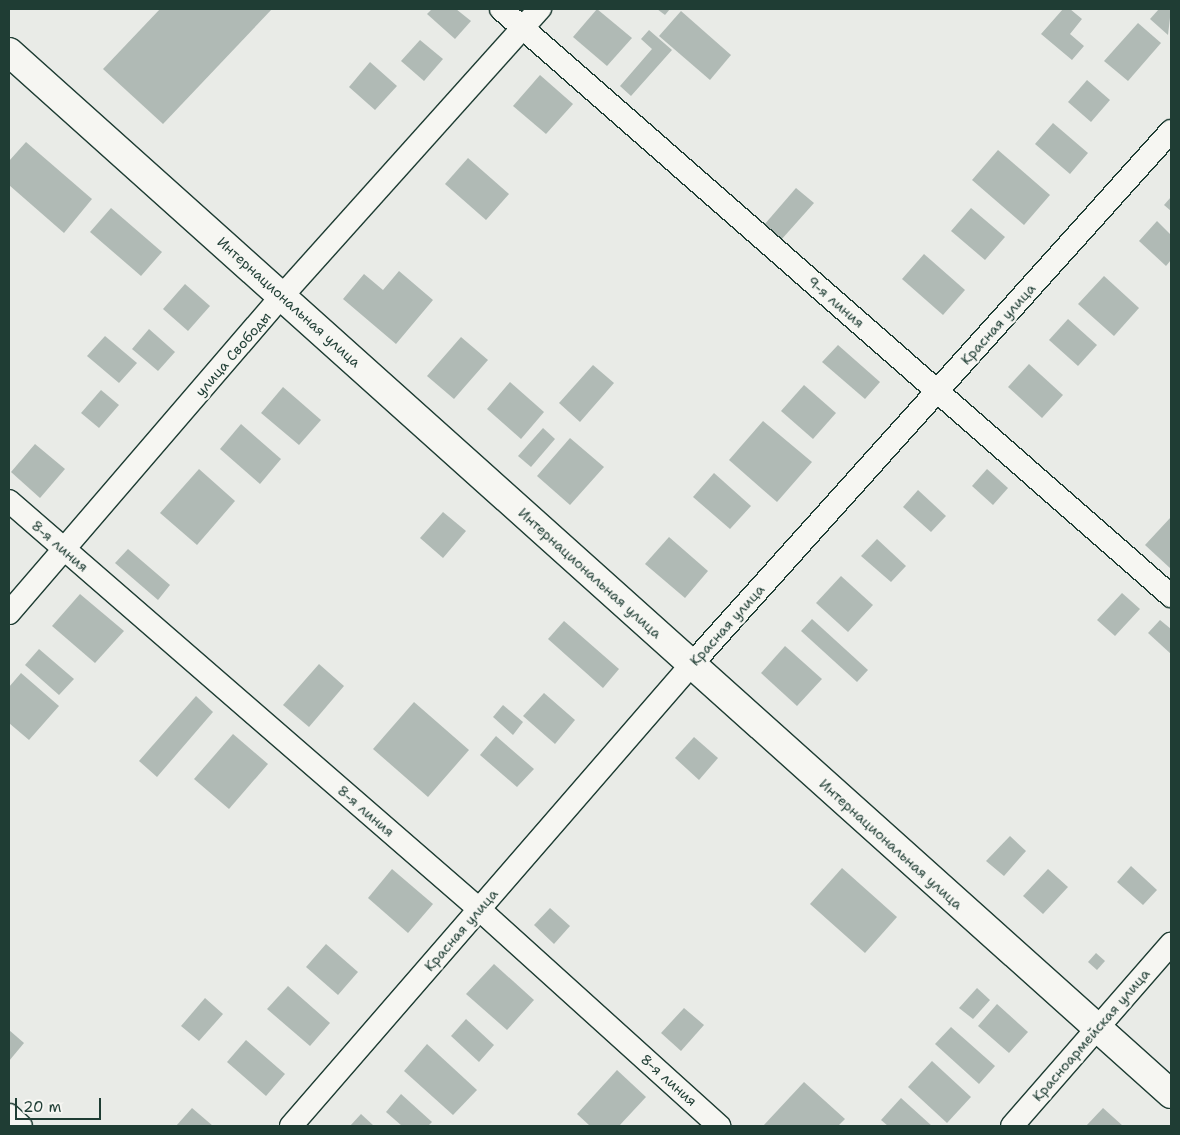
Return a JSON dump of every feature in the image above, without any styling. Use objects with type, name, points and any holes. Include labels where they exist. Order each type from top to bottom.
[{"type":"street","name":"9-я линия","points":[[501,9],[1171,596]]},
{"type":"street","name":"улица Свободы","points":[[9,613],[283,295],[540,9]]},
{"type":"street","name":"Интернациональная улица","points":[[9,52],[283,295],[691,665],[1171,1094]]},
{"type":"street","name":"Красная улица","points":[[291,1126],[691,665],[1171,131]]},
{"type":"street","name":"8-я линия","points":[[9,501],[479,909],[720,1126]]},
{"type":"street","name":"Красноармейская улица","points":[[1012,1126],[1171,944]]},
{"type":"street","points":[[9,1115],[21,1126]]},
{"type":"building","points":[[160,9],[272,9],[163,124],[103,69]]},
{"type":"building","points":[[432,9],[456,9],[471,21],[455,39],[427,14]]},
{"type":"building","points":[[597,9],[632,38],[607,66],[573,37]]},
{"type":"building","points":[[657,9],[670,9],[665,15]]},
{"type":"building","points":[[1063,9],[1070,9],[1082,19],[1070,34],[1084,46],[1072,60],[1041,34]]},
{"type":"building","points":[[1159,9],[1171,9],[1168,35],[1150,19]]},
{"type":"building","points":[[681,11],[731,55],[710,80],[659,36]]},
{"type":"building","points":[[1138,23],[1161,43],[1128,81],[1104,61]]},
{"type":"building","points":[[649,30],[672,50],[631,96],[620,86],[652,49],[641,39]]},
{"type":"building","points":[[420,40],[443,59],[424,81],[401,61]]},
{"type":"building","points":[[370,62],[397,86],[375,110],[349,87]]},
{"type":"building","points":[[540,75],[573,104],[546,134],[513,106]]},
{"type":"building","points":[[1087,80],[1110,100],[1091,122],[1068,102]]},
{"type":"building","points":[[1053,123],[1088,153],[1070,174],[1035,144]]},
{"type":"building","points":[[26,142],[92,199],[64,233],[9,185],[9,161]]},
{"type":"building","points":[[998,150],[1050,195],[1024,225],[972,180]]},
{"type":"building","points":[[468,158],[509,194],[486,220],[445,184]]},
{"type":"building","points":[[796,188],[814,203],[781,240],[764,225]]},
{"type":"building","points":[[1171,197],[1171,211],[1164,205]]},
{"type":"building","points":[[111,208],[162,252],[141,276],[90,232]]},
{"type":"building","points":[[971,208],[1005,237],[985,260],[951,231]]},
{"type":"building","points":[[1157,221],[1171,235],[1171,260],[1166,266],[1139,241]]},
{"type":"building","points":[[924,254],[965,290],[943,315],[902,279]]},
{"type":"building","points":[[399,271],[433,300],[396,344],[343,299],[364,274],[383,290]]},
{"type":"building","points":[[1104,276],[1139,308],[1114,336],[1078,304]]},
{"type":"building","points":[[185,284],[210,306],[188,331],[163,309]]},
{"type":"building","points":[[1068,319],[1097,345],[1078,366],[1049,340]]},
{"type":"building","points":[[149,329],[175,352],[158,371],[132,349]]},
{"type":"building","points":[[105,336],[137,363],[119,383],[87,356]]},
{"type":"building","points":[[461,337],[488,360],[454,399],[427,376]]},
{"type":"building","points":[[838,345],[880,382],[865,399],[822,362]]},
{"type":"building","points":[[1029,364],[1063,395],[1042,418],[1008,387]]},
{"type":"building","points":[[593,365],[614,383],[580,422],[559,403]]},
{"type":"building","points":[[510,382],[544,412],[521,439],[487,409]]},
{"type":"building","points":[[804,385],[836,413],[813,439],[781,411]]},
{"type":"building","points":[[283,387],[321,420],[299,445],[261,413]]},
{"type":"building","points":[[101,390],[119,405],[99,428],[81,413]]},
{"type":"building","points":[[763,421],[812,462],[777,502],[729,460]]},
{"type":"building","points":[[241,424],[281,459],[260,484],[220,449]]},
{"type":"building","points":[[543,428],[555,439],[531,467],[518,456]]},
{"type":"building","points":[[570,438],[604,467],[570,505],[537,476]]},
{"type":"building","points":[[35,444],[65,469],[40,498],[11,472]]},
{"type":"building","points":[[199,469],[235,501],[197,545],[160,513]]},
{"type":"building","points":[[987,469],[1008,488],[993,505],[972,486]]},
{"type":"building","points":[[714,473],[751,506],[730,529],[693,497]]},
{"type":"building","points":[[918,490],[946,516],[931,532],[903,507]]},
{"type":"building","points":[[443,512],[466,531],[443,558],[420,538]]},
{"type":"building","points":[[1171,517],[1171,569],[1145,545]]},
{"type":"building","points":[[669,537],[708,571],[685,598],[645,564]]},
{"type":"building","points":[[877,539],[906,566],[891,582],[861,556]]},
{"type":"building","points":[[128,549],[170,585],[158,600],[115,563]]},
{"type":"building","points":[[841,576],[873,605],[848,632],[816,603]]},
{"type":"building","points":[[1122,593],[1140,609],[1115,636],[1097,620]]},
{"type":"building","points":[[80,594],[124,631],[95,663],[52,626]]},
{"type":"building","points":[[812,619],[868,670],[857,682],[801,631]]},
{"type":"building","points":[[1160,620],[1171,629],[1171,654],[1148,633]]},
{"type":"building","points":[[564,621],[619,669],[603,688],[548,639]]},
{"type":"building","points":[[785,646],[822,679],[797,706],[761,673]]},
{"type":"building","points":[[39,649],[74,679],[59,695],[25,665]]},
{"type":"building","points":[[319,664],[344,686],[309,727],[283,705]]},
{"type":"building","points":[[21,673],[59,706],[29,740],[9,723],[9,687]]},
{"type":"building","points":[[544,693],[575,720],[555,744],[523,716]]},
{"type":"building","points":[[196,696],[213,712],[157,777],[139,761]]},
{"type":"building","points":[[414,702],[469,750],[428,797],[373,749]]},
{"type":"building","points":[[503,705],[523,722],[513,735],[493,717]]},
{"type":"building","points":[[233,734],[268,764],[229,809],[194,779]]},
{"type":"building","points":[[496,736],[534,769],[517,787],[480,755]]},
{"type":"building","points":[[694,737],[718,758],[699,780],[675,758]]},
{"type":"building","points":[[1010,836],[1026,851],[1004,876],[986,861]]},
{"type":"building","points":[[1131,866],[1157,890],[1143,905],[1117,882]]},
{"type":"building","points":[[842,868],[897,917],[865,953],[810,904]]},
{"type":"building","points":[[392,869],[433,904],[408,933],[368,898]]},
{"type":"building","points":[[1048,869],[1068,887],[1043,914],[1023,896]]},
{"type":"building","points":[[550,908],[570,926],[554,944],[534,925]]},
{"type":"building","points":[[326,944],[358,972],[338,995],[306,967]]},
{"type":"building","points":[[1096,953],[1105,961],[1097,970],[1088,962]]},
{"type":"building","points":[[494,964],[534,1000],[507,1030],[466,994]]},
{"type":"building","points":[[288,986],[330,1023],[310,1046],[267,1009]]},
{"type":"building","points":[[977,988],[990,1000],[973,1019],[959,1008]]},
{"type":"building","points":[[205,998],[223,1014],[199,1041],[181,1026]]},
{"type":"building","points":[[997,1004],[1028,1032],[1009,1053],[978,1026]]},
{"type":"building","points":[[684,1008],[704,1025],[681,1051],[661,1033]]},
{"type":"building","points":[[466,1019],[494,1045],[479,1062],[451,1036]]},
{"type":"building","points":[[951,1027],[995,1066],[979,1084],[935,1044]]},
{"type":"building","points":[[9,1030],[24,1043],[9,1061]]},
{"type":"building","points":[[246,1040],[285,1074],[266,1096],[227,1062]]},
{"type":"building","points":[[427,1044],[477,1090],[453,1115],[404,1071]]},
{"type":"building","points":[[932,1061],[971,1097],[947,1123],[908,1087]]},
{"type":"building","points":[[617,1070],[646,1097],[619,1126],[590,1126],[577,1114]]},
{"type":"building","points":[[804,1082],[845,1119],[838,1126],[763,1126]]},
{"type":"building","points":[[401,1094],[432,1122],[428,1126],[402,1126],[386,1112]]},
{"type":"building","points":[[901,1098],[932,1126],[888,1126],[881,1120]]},
{"type":"building","points":[[192,1108],[213,1126],[176,1126]]},
{"type":"building","points":[[1103,1108],[1123,1126],[1086,1126]]},
{"type":"building","points":[[361,1114],[374,1126],[350,1126]]}]
